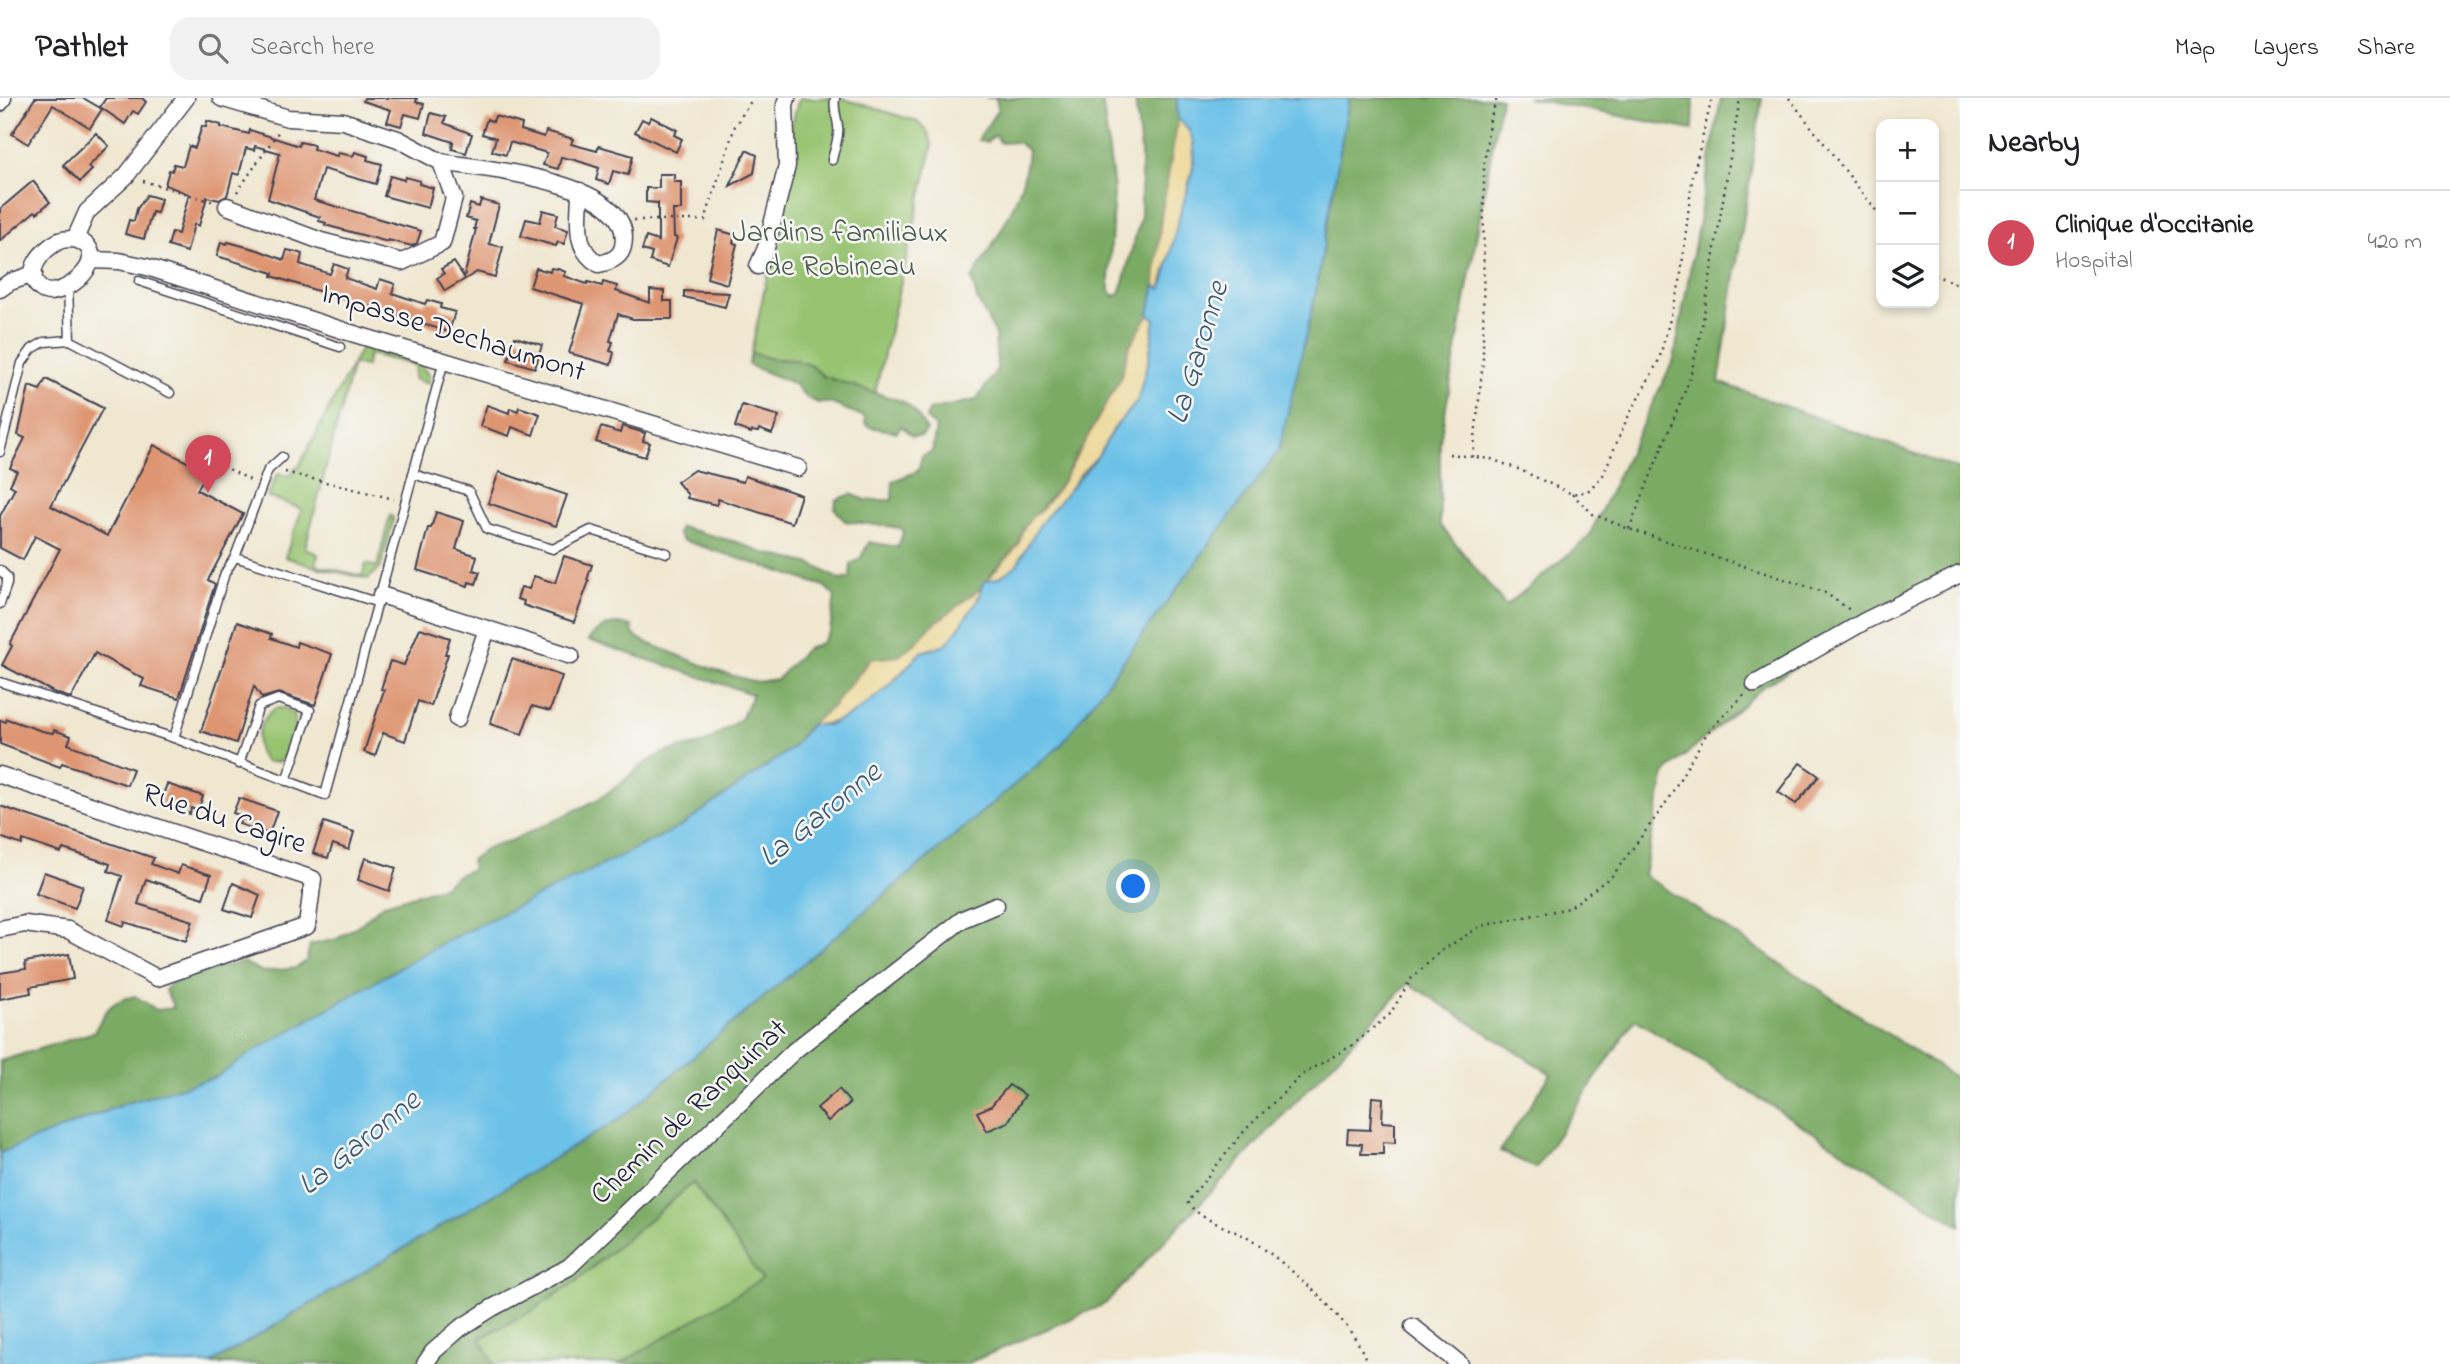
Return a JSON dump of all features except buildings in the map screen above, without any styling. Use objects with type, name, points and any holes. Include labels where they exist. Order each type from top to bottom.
[{"type":"street","points":[[0,103],[3,98]]},
{"type":"street","points":[[75,239],[87,212],[126,176],[186,98]]},
{"type":"street","points":[[220,98],[288,118],[343,121],[398,139],[442,162],[548,181],[580,191],[606,205],[620,220],[624,246],[620,254],[611,261],[599,264],[588,258],[580,246],[580,191]]},
{"type":"street","points":[[758,266],[766,248],[787,166],[787,98]]},
{"type":"street","points":[[227,206],[321,241],[402,262],[442,243],[454,198],[442,162]]},
{"type":"street","points":[[75,239],[85,242],[91,260],[89,268],[68,287],[49,292],[42,290],[35,281],[36,259],[58,241],[75,239]]},
{"type":"street","name":"Impasse Dechaumont","points":[[91,260],[119,261],[147,267],[797,468]]},
{"type":"street","points":[[0,289],[10,282],[34,274]]},
{"type":"street","points":[[1755,684],[1866,621],[1960,574]]},
{"type":"street","points":[[380,599],[570,656]]},
{"type":"street","points":[[457,719],[487,629]]},
{"type":"street","name":"Rue du Cagire","points":[[0,775],[313,879],[307,926],[157,978],[68,930],[25,924],[0,929]]},
{"type":"street","name":"Chemin de Ranquinat","points":[[425,1364],[433,1352],[459,1329],[569,1267],[795,1050],[963,919],[996,905]]},
{"type":"street","points":[[1413,1327],[1460,1364]]},
{"type":"lane","points":[[832,160],[839,124],[834,114],[835,98]]},
{"type":"lane","points":[[139,281],[340,348]]},
{"type":"lane","points":[[68,287],[70,340]]},
{"type":"lane","points":[[0,452],[22,363],[32,349],[44,342],[70,340],[170,393]]},
{"type":"lane","points":[[0,682],[174,738],[325,796],[444,361]]},
{"type":"lane","points":[[174,738],[225,573],[235,557],[268,470],[282,457]]},
{"type":"lane","points":[[413,474],[469,491],[487,529],[553,549],[592,530],[667,553]]},
{"type":"lane","points":[[235,557],[380,599]]},
{"type":"lane","points":[[0,570],[8,576],[8,584],[0,604]]},
{"type":"lane","points":[[239,764],[259,706],[278,699],[310,710],[286,781]]},
{"type":"path","points":[[620,220],[705,220],[736,126],[752,98]]},
{"type":"path","points":[[1473,457],[1483,361],[1484,167],[1489,123],[1497,98]]},
{"type":"path","points":[[1572,494],[1588,491],[1603,475],[1626,421],[1659,360],[1680,282],[1692,180],[1712,98]]},
{"type":"path","points":[[1629,529],[1692,369],[1702,332],[1740,98]]},
{"type":"path","points":[[1789,98],[1876,211]]},
{"type":"path","points":[[126,176],[227,206],[288,118]]},
{"type":"path","points":[[1939,277],[1960,285]]},
{"type":"path","points":[[192,450],[262,486]]},
{"type":"path","points":[[1449,454],[1491,460],[1518,469],[1572,494],[1593,514],[1629,529],[1824,592],[1866,621]]},
{"type":"path","points":[[276,472],[286,472],[397,500]]},
{"type":"path","points":[[1367,1364],[1351,1333],[1310,1287],[1250,1240],[1194,1211],[1187,1202],[1246,1129],[1302,1075],[1354,1044],[1390,1014],[1411,979],[1441,951],[1481,926],[1569,908],[1613,875],[1664,806],[1707,733],[1755,684]]},
{"type":"green space","name":"Jardins familiaux de Robineau","points":[[799,98],[841,98],[916,121],[926,129],[931,139],[932,148],[875,393],[822,376],[812,366],[796,360],[772,359],[751,353],[775,239],[792,125]]},
{"type":"green space","points":[[996,98],[1102,98],[1114,190],[1109,290],[1114,296],[1120,294],[1141,216],[1141,153],[1135,98],[1177,98],[1178,119],[1161,217],[1155,285],[1149,314],[1129,347],[1120,379],[1060,486],[1022,531],[1019,544],[981,588],[930,627],[899,656],[871,659],[832,707],[810,725],[791,749],[680,827],[443,943],[253,1052],[216,1077],[124,1104],[0,1153],[0,1061],[94,1032],[109,1008],[126,998],[135,996],[157,1010],[174,1008],[165,990],[185,976],[243,962],[263,972],[296,968],[306,961],[310,945],[337,939],[363,922],[382,905],[444,886],[456,876],[472,869],[471,860],[489,847],[513,840],[595,801],[641,766],[665,752],[705,743],[742,718],[752,694],[588,640],[598,630],[613,624],[632,626],[633,634],[643,641],[720,672],[756,682],[777,679],[806,649],[821,643],[830,631],[835,596],[824,586],[682,540],[678,534],[680,527],[740,543],[760,552],[812,564],[840,580],[850,578],[851,564],[860,559],[869,542],[898,547],[903,533],[901,528],[845,521],[835,509],[836,500],[851,494],[866,500],[892,500],[893,481],[918,471],[922,456],[932,452],[936,427],[926,419],[929,410],[976,400],[997,370],[995,333],[977,299],[972,279],[1015,202],[1026,168],[1028,150],[1017,142],[1001,143],[995,135],[987,142],[978,140],[998,109]]},
{"type":"green space","points":[[1349,98],[1501,98],[1440,441],[1440,525],[1506,606],[1588,538],[1674,359],[1721,98],[1762,98],[1719,382],[1960,470],[1960,568],[1764,686],[1665,773],[1644,875],[1960,1081],[1960,1226],[1635,1019],[1536,1168],[1500,1151],[1551,1074],[1408,983],[1105,1304],[966,1364],[620,1364],[762,1279],[693,1183],[576,1281],[532,1311],[480,1338],[494,1364],[210,1364],[621,1118],[1345,123]]},
{"type":"green space","points":[[1527,98],[1694,98],[1693,130]]},
{"type":"green space","points":[[363,344],[419,362],[429,376],[428,384],[414,379],[415,365],[369,354],[366,366],[353,364],[305,548],[318,554],[316,565],[362,576],[366,564],[377,567],[390,515],[393,522],[381,567],[368,579],[285,557],[302,509],[268,497],[276,476],[291,476],[295,467],[298,468]]},
{"type":"green space","points":[[751,353],[772,359],[796,360],[812,366],[823,376],[904,402],[927,430],[922,436],[912,436],[901,426],[897,432],[870,427],[865,423],[865,417],[830,403],[818,403],[807,398],[793,383],[748,365]]},
{"type":"green space","points":[[275,708],[285,708],[294,714],[294,733],[291,746],[279,762],[266,762],[258,749],[258,734],[264,720]]},
{"type":"green space","points":[[693,1183],[763,1279],[620,1364],[494,1364],[480,1338],[532,1311],[576,1281]]},
{"type":"sand","points":[[1178,119],[1186,125],[1193,139],[1193,168],[1161,289],[1155,285],[1161,217]]},
{"type":"sand","points":[[1149,314],[1155,319],[1149,358],[1137,402],[1114,428],[1098,456],[1081,473],[1016,566],[998,578],[986,581],[1019,544],[1022,531],[1060,486],[1120,379],[1129,347]]},
{"type":"sand","points":[[981,588],[966,620],[948,641],[921,653],[883,691],[857,711],[827,723],[810,725],[832,707],[871,659],[899,656],[930,627]]},
{"type":"water","name":"La Garonne","points":[[1177,98],[1349,98],[1315,296],[1279,450],[1061,745],[621,1118],[210,1364],[0,1364],[0,1153],[124,1104],[216,1077],[253,1052],[443,943],[680,827],[791,749],[810,725],[829,725],[852,715],[891,685],[921,652],[943,646],[951,639],[980,597],[981,588],[986,581],[998,578],[1016,566],[1040,524],[1098,456],[1114,428],[1137,402],[1149,358],[1155,319],[1149,314],[1155,285],[1161,289],[1165,280],[1193,167],[1193,140],[1188,129],[1178,119]]},
{"type":"place","name":"Clinique d'Occitanie","points":[[208,493]]}]
